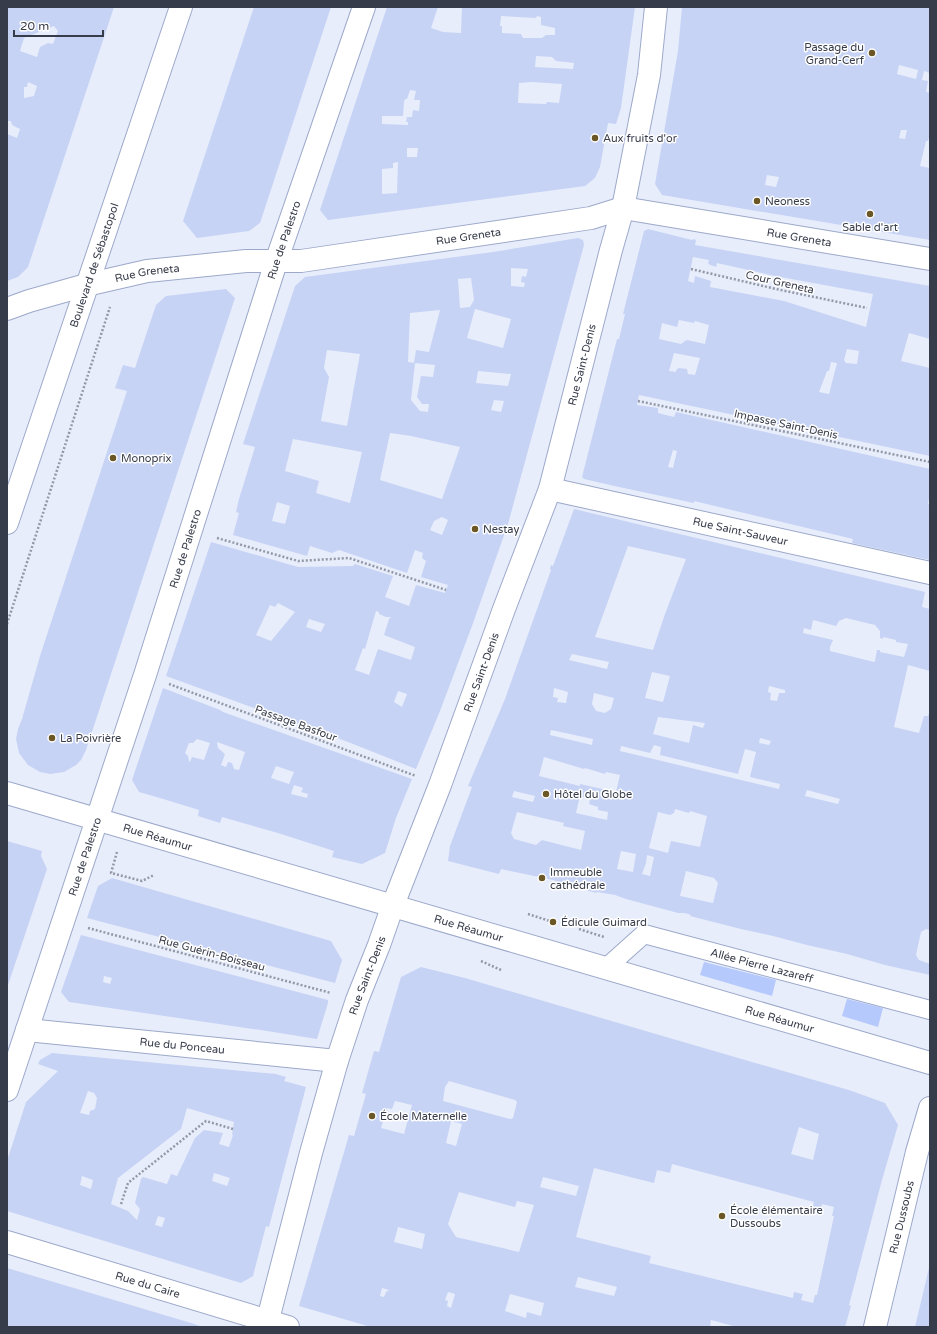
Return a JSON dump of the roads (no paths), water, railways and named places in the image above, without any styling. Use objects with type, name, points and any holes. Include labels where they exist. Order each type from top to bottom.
[{"type":"street","name":"Boulevard de Sébastopol","points":[[7,523],[181,7]]},
{"type":"street","name":"Rue de Palestro","points":[[7,1090],[145,675],[276,262],[364,7]]},
{"type":"street","name":"Rue Saint-Denis","points":[[274,1325],[337,1061],[357,1000],[440,785],[504,609],[550,489],[623,208],[649,75],[656,7]]},
{"type":"street","name":"Rue Greneta","points":[[7,309],[29,301],[86,285],[147,271],[246,261],[301,261],[591,218],[623,208],[930,259]]},
{"type":"street","name":"Rue Saint-Sauveur","points":[[550,489],[930,573]]},
{"type":"street","name":"Rue Réaumur","points":[[7,793],[393,905],[930,1064]]},
{"type":"street","name":"Rue du Ponceau","points":[[27,1030],[337,1061]]},
{"type":"street","name":"Rue Dussoubs","points":[[875,1327],[930,1108]]},
{"type":"street","name":"Rue du Caire","points":[[7,1242],[274,1325]]},
{"type":"lane","name":"Allée Pierre Lazareff","points":[[606,968],[644,934],[930,1010]]},
{"type":"place","name":"Passage du Grand-Cerf","points":[[872,53]]},
{"type":"place","name":"Aux fruits d'or","points":[[595,138]]},
{"type":"place","name":"Neoness","points":[[757,201]]},
{"type":"place","name":"Sable d'art","points":[[870,214]]},
{"type":"place","name":"Monoprix","points":[[113,458]]},
{"type":"place","name":"Nestay","points":[[475,529]]},
{"type":"place","name":"La Poivrière","points":[[52,738]]},
{"type":"place","name":"Hôtel du Globe","points":[[546,794]]},
{"type":"place","name":"Immeuble cathédrale","points":[[542,878]]},
{"type":"place","name":"Édicule Guimard","points":[[553,922]]},
{"type":"place","name":"École Maternelle","points":[[372,1116]]},
{"type":"place","name":"École élémentaire Dussoubs","points":[[722,1216]]}]
